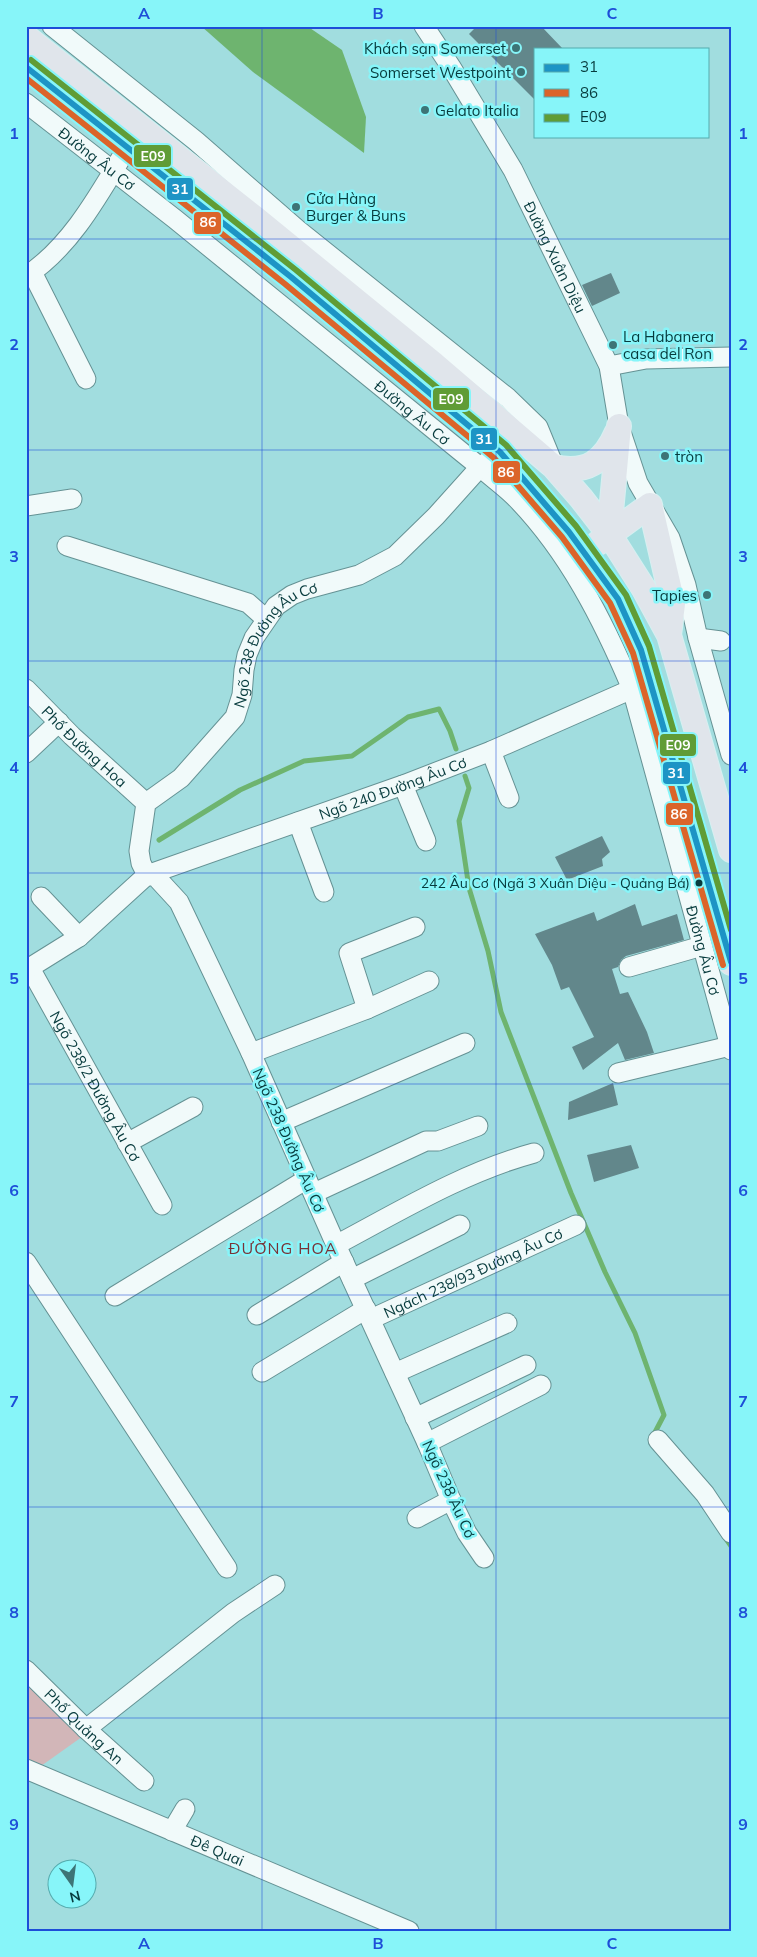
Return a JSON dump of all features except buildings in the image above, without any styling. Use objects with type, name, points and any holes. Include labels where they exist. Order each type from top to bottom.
[{"type":"main road","points":[[26,37],[255,218],[434,364],[554,468],[581,498],[609,534],[644,589],[668,635],[731,850]]},
{"type":"main road","name":"Đường Âu Cơ","points":[[26,67],[126,148],[241,237],[500,452],[585,554],[618,599],[641,650],[731,963]]},
{"type":"main road","points":[[241,237],[255,218]]},
{"type":"main road","points":[[554,468],[578,469],[600,460],[608,450],[619,426]]},
{"type":"main road","points":[[609,534],[619,426]]},
{"type":"main road","points":[[585,554],[609,534],[650,505],[673,604],[668,635]]},
{"type":"street","points":[[52,26],[196,141],[298,230],[508,398],[538,427],[554,468]]},
{"type":"street","name":"Đường Xuân Diệu","points":[[424,26],[509,163],[609,366],[619,426],[638,483],[650,505]]},
{"type":"street","name":"Đường Âu Cơ","points":[[26,103],[114,170],[480,467],[515,498],[545,533],[580,582],[608,634],[632,689],[730,1048]]},
{"type":"street","points":[[86,379],[29,274],[60,246],[82,218],[114,170],[126,148]]},
{"type":"street","points":[[609,366],[646,359],[731,357]]},
{"type":"street","name":"Ngõ 238 Đường Âu Cơ","points":[[146,803],[181,778],[235,717],[242,695],[246,655],[254,638],[276,606],[292,595],[359,575],[395,556],[431,522],[480,467],[500,452]]},
{"type":"street","points":[[26,506],[72,499]]},
{"type":"street","points":[[650,505],[670,538],[686,585],[698,638],[731,755]]},
{"type":"street","points":[[67,546],[248,603],[266,619]]},
{"type":"street","points":[[698,638],[721,642]]},
{"type":"street","name":"Phố Đường Hoa","points":[[26,689],[146,803]]},
{"type":"street","name":"Ngõ 240 Đường Âu Cơ","points":[[147,875],[403,785],[491,751],[632,689]]},
{"type":"street","points":[[26,753],[59,722]]},
{"type":"street","points":[[491,751],[509,798]]},
{"type":"street","points":[[403,785],[426,841]]},
{"type":"street","points":[[28,969],[79,937],[147,875],[141,862],[139,851],[146,803]]},
{"type":"street","points":[[298,822],[324,892]]},
{"type":"street","name":"Ngõ 238 Đường Âu Cơ","points":[[147,875],[156,877],[179,902],[251,1053],[415,1418]]},
{"type":"street","points":[[41,897],[79,937]]},
{"type":"street","points":[[367,1009],[349,953],[415,927]]},
{"type":"street","points":[[629,967],[702,946]]},
{"type":"street","name":"Ngõ 238/2 Đường Âu Cơ","points":[[28,969],[162,1204]]},
{"type":"street","points":[[251,1053],[367,1009],[429,980]]},
{"type":"street","points":[[282,1122],[465,1043]]},
{"type":"street","points":[[618,1073],[730,1048]]},
{"type":"street","points":[[126,1143],[193,1107]]},
{"type":"street","points":[[115,1296],[310,1186],[426,1141],[438,1141],[478,1126]]},
{"type":"street","points":[[336,1245],[399,1210],[504,1161],[534,1153]]},
{"type":"street","name":"Ngách 238/93 Đường Âu Cơ","points":[[262,1372],[369,1314],[576,1225]]},
{"type":"street","points":[[257,1315],[348,1271],[460,1226]]},
{"type":"street","points":[[26,1262],[227,1568]]},
{"type":"street","points":[[395,1373],[507,1323]]},
{"type":"street","points":[[415,1418],[526,1365]]},
{"type":"street","points":[[427,1443],[540,1386]]},
{"type":"street","name":"Ngõ 238 Âu Cơ","points":[[415,1418],[467,1533],[484,1558]]},
{"type":"street","points":[[658,1440],[704,1494],[731,1533]]},
{"type":"street","points":[[416,1518],[451,1500]]},
{"type":"street","points":[[86,1729],[233,1613],[275,1585]]},
{"type":"street","name":"Phố Quảng An","points":[[26,1670],[86,1729],[144,1781]]},
{"type":"street","name":"Đê Quai","points":[[26,1769],[409,1931]]},
{"type":"street","points":[[172,1832],[185,1809]]},
{"type":"shaded area","points":[[201,26],[307,26],[342,50],[366,117],[364,153],[253,72]]},
{"type":"shaded area","points":[[26,1678],[86,1734],[41,1766],[26,1759]]},
{"type":"waterway","points":[[159,840],[240,790],[304,761],[352,756],[408,717],[439,709],[450,731],[456,749]]},
{"type":"waterway","points":[[465,776],[469,788],[459,821],[469,888],[488,951],[501,1012],[571,1193],[605,1272],[635,1333],[664,1415],[653,1436]]},
{"type":"waterway","points":[[724,1536],[731,1546]]},
{"type":"transit line","name":"E09","points":[[31,60],[296,270],[506,445],[576,526],[626,595],[649,646],[731,930]]},
{"type":"transit line","name":"31","points":[[26,67],[291,277],[500,452],[569,532],[618,599],[641,650],[731,962]]},
{"type":"transit line","name":"86","points":[[26,78],[285,284],[494,458],[562,537],[610,603],[633,653],[723,965]]},
{"type":"place","name":"Khách sạn Somerset","points":[[516,48]]},
{"type":"place","name":"Somerset Westpoint","points":[[521,72]]},
{"type":"place","name":"Gelato Italia","points":[[425,110]]},
{"type":"place","name":"Cửa Hàng Burger & Buns","points":[[296,207]]},
{"type":"place","name":"La Habanera casa del Ron","points":[[613,345]]},
{"type":"place","name":"tròn","points":[[665,456]]},
{"type":"place","name":"Tapies","points":[[707,595]]},
{"type":"place","name":"242 Âu Cơ (Ngã 3 Xuân Diệu - Quảng Bá)","points":[[699,883]]},
{"type":"district","name":"ĐƯỜNG HOA","points":[[283,1248]]}]
